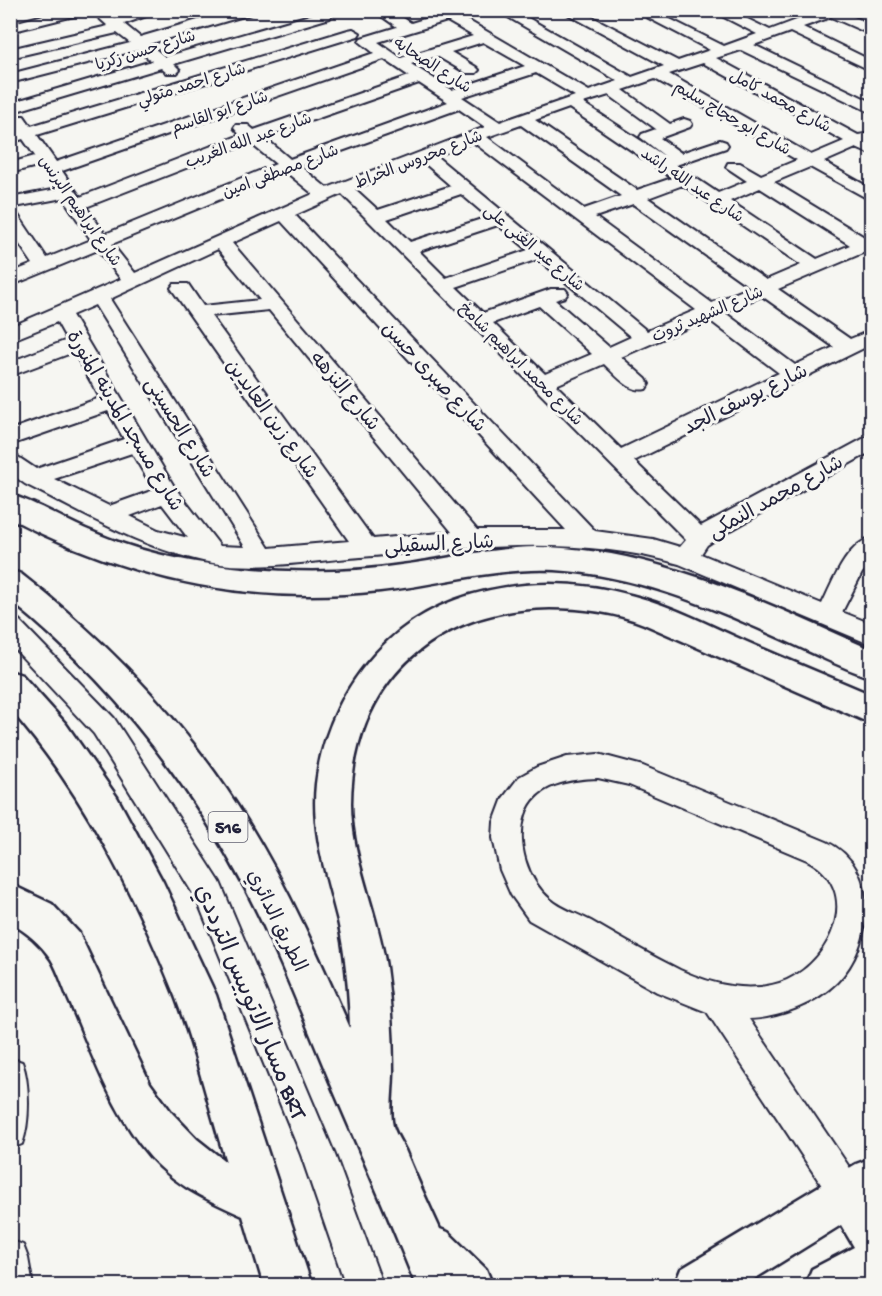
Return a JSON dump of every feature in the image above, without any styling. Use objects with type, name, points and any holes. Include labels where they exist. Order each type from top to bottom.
[{"type":"main road","points":[[10,505],[108,551],[154,564],[224,577],[266,581],[340,582],[404,577],[483,561],[519,559],[564,560],[627,569],[699,590],[872,665]]},
{"type":"main road","name":"الطريق الدائري","points":[[10,582],[83,643],[129,691],[174,745],[217,807],[259,877],[298,957],[440,1286]]},
{"type":"main road","points":[[370,1124],[372,1038],[368,982],[352,900],[335,836],[333,781],[345,731],[355,709],[381,668],[417,635],[436,621],[485,604],[536,597],[587,598],[637,609],[872,710]]},
{"type":"main road","points":[[10,684],[54,734],[104,807],[149,895],[195,995],[288,1286]]},
{"type":"main road","points":[[10,902],[38,917],[65,946],[118,1065],[135,1098],[156,1129],[181,1155],[210,1178],[261,1201]]},
{"type":"main road","points":[[698,1286],[864,1202]]},
{"type":"main road","points":[[422,1241],[469,1286]]},
{"type":"main road","points":[[829,1286],[872,1263]]},
{"type":"street","points":[[10,28],[81,10]]},
{"type":"street","points":[[97,10],[325,195]]},
{"type":"street","points":[[10,54],[116,26],[156,10]]},
{"type":"street","points":[[10,79],[139,44],[249,10]]},
{"type":"street","name":"شارع حسن زكريا","points":[[10,108],[342,10]]},
{"type":"street","points":[[380,10],[408,28]]},
{"type":"street","points":[[503,10],[630,82]]},
{"type":"street","points":[[567,10],[677,67]]},
{"type":"street","points":[[640,10],[725,52]]},
{"type":"street","points":[[717,10],[770,35]]},
{"type":"street","points":[[834,11],[872,31]]},
{"type":"street","name":"شارع محروس الخراط","points":[[10,335],[325,195],[425,155],[522,118],[744,45],[770,35],[792,19],[813,19],[834,11]]},
{"type":"street","points":[[444,13],[587,96]]},
{"type":"street","name":"شارع احمد متولي","points":[[10,138],[188,84],[360,37],[408,28],[444,13]]},
{"type":"street","name":"شارع الصحابه","points":[[323,14],[497,127]]},
{"type":"street","points":[[792,19],[869,63]]},
{"type":"street","name":"شارع ابو القاسم","points":[[10,168],[49,164],[313,79],[392,59],[439,51],[484,37]]},
{"type":"street","points":[[744,45],[872,108]]},
{"type":"street","points":[[439,51],[471,70]]},
{"type":"street","name":"شارع محمد كامل","points":[[705,58],[867,143]]},
{"type":"street","name":"شارع مصطفى امين","points":[[10,280],[288,165],[384,131],[537,68]]},
{"type":"street","name":"شارع ابو حجاج سليم","points":[[656,73],[872,196]]},
{"type":"street","name":"شارع عبد الله الغريب","points":[[10,204],[72,199],[421,77]]},
{"type":"street","points":[[313,79],[384,131]]},
{"type":"street","points":[[610,88],[667,129]]},
{"type":"street","name":"شارع عبد الله راشد","points":[[570,102],[671,161],[685,179],[815,266]]},
{"type":"street","name":"شارع ابراهيم البرنس","points":[[10,108],[102,243],[132,281]]},
{"type":"street","points":[[522,118],[848,347]]},
{"type":"street","points":[[684,124],[648,137],[671,161],[720,145]]},
{"type":"street","points":[[475,136],[582,216],[710,322],[786,378]]},
{"type":"street","points":[[717,200],[810,161],[867,143]]},
{"type":"street","name":"شارع عبد الغنى على","points":[[425,155],[645,339]]},
{"type":"street","points":[[735,168],[868,244]]},
{"type":"street","points":[[582,216],[685,179]]},
{"type":"street","name":"شارع محمد ابراهيم شامخ","points":[[344,187],[619,459],[693,548]]},
{"type":"street","points":[[375,217],[464,187]]},
{"type":"street","name":"شارع صبرى حسن","points":[[284,213],[588,538]]},
{"type":"street","points":[[10,216],[44,267]]},
{"type":"street","points":[[407,249],[501,218]]},
{"type":"street","name":"شارع النزهه","points":[[222,241],[471,540]]},
{"type":"street","name":"شارع الشهيد ثروت","points":[[542,383],[645,339],[710,322],[764,288],[868,244]]},
{"type":"street","points":[[443,285],[541,252]]},
{"type":"street","points":[[479,321],[581,285]]},
{"type":"street","name":"شارع زين العابدين","points":[[182,288],[366,547]]},
{"type":"street","name":"شارع الحسينى","points":[[99,297],[263,557]]},
{"type":"street","points":[[542,299],[639,384]]},
{"type":"street","points":[[198,312],[274,304]]},
{"type":"street","name":"شارع مسجد المدينه المنورة","points":[[61,313],[167,494],[213,554]]},
{"type":"street","name":"شارع يوسف الجد","points":[[619,459],[872,336]]},
{"type":"street","points":[[10,370],[78,343]]},
{"type":"street","points":[[10,438],[113,401]]},
{"type":"street","name":"شارع محمد النمكى","points":[[693,548],[872,441]]},
{"type":"street","points":[[33,478],[137,443]]},
{"type":"street","name":"شارع السقيلى","points":[[10,462],[33,478],[150,536],[213,554],[263,557],[471,540],[588,538],[653,548],[693,548],[827,617],[872,635]]},
{"type":"street","points":[[109,515],[167,494]]},
{"type":"street","points":[[827,617],[853,567],[872,546]]},
{"type":"street","name":"مسار الاتوبيس الترددي BRT","points":[[10,627],[104,726],[209,892],[318,1155],[365,1286]]},
{"type":"street","points":[[717,1000],[742,1003],[778,998],[810,985],[827,971],[843,945],[850,915],[848,884],[836,864],[817,851],[616,769],[598,766],[565,769],[535,782],[522,792],[510,820],[509,852],[517,880],[531,901],[540,910],[680,987],[717,1000],[864,1202]]},
{"type":"street","points":[[10,1132],[11,1076]]},
{"type":"street","points":[[10,1258],[15,1286]]}]
